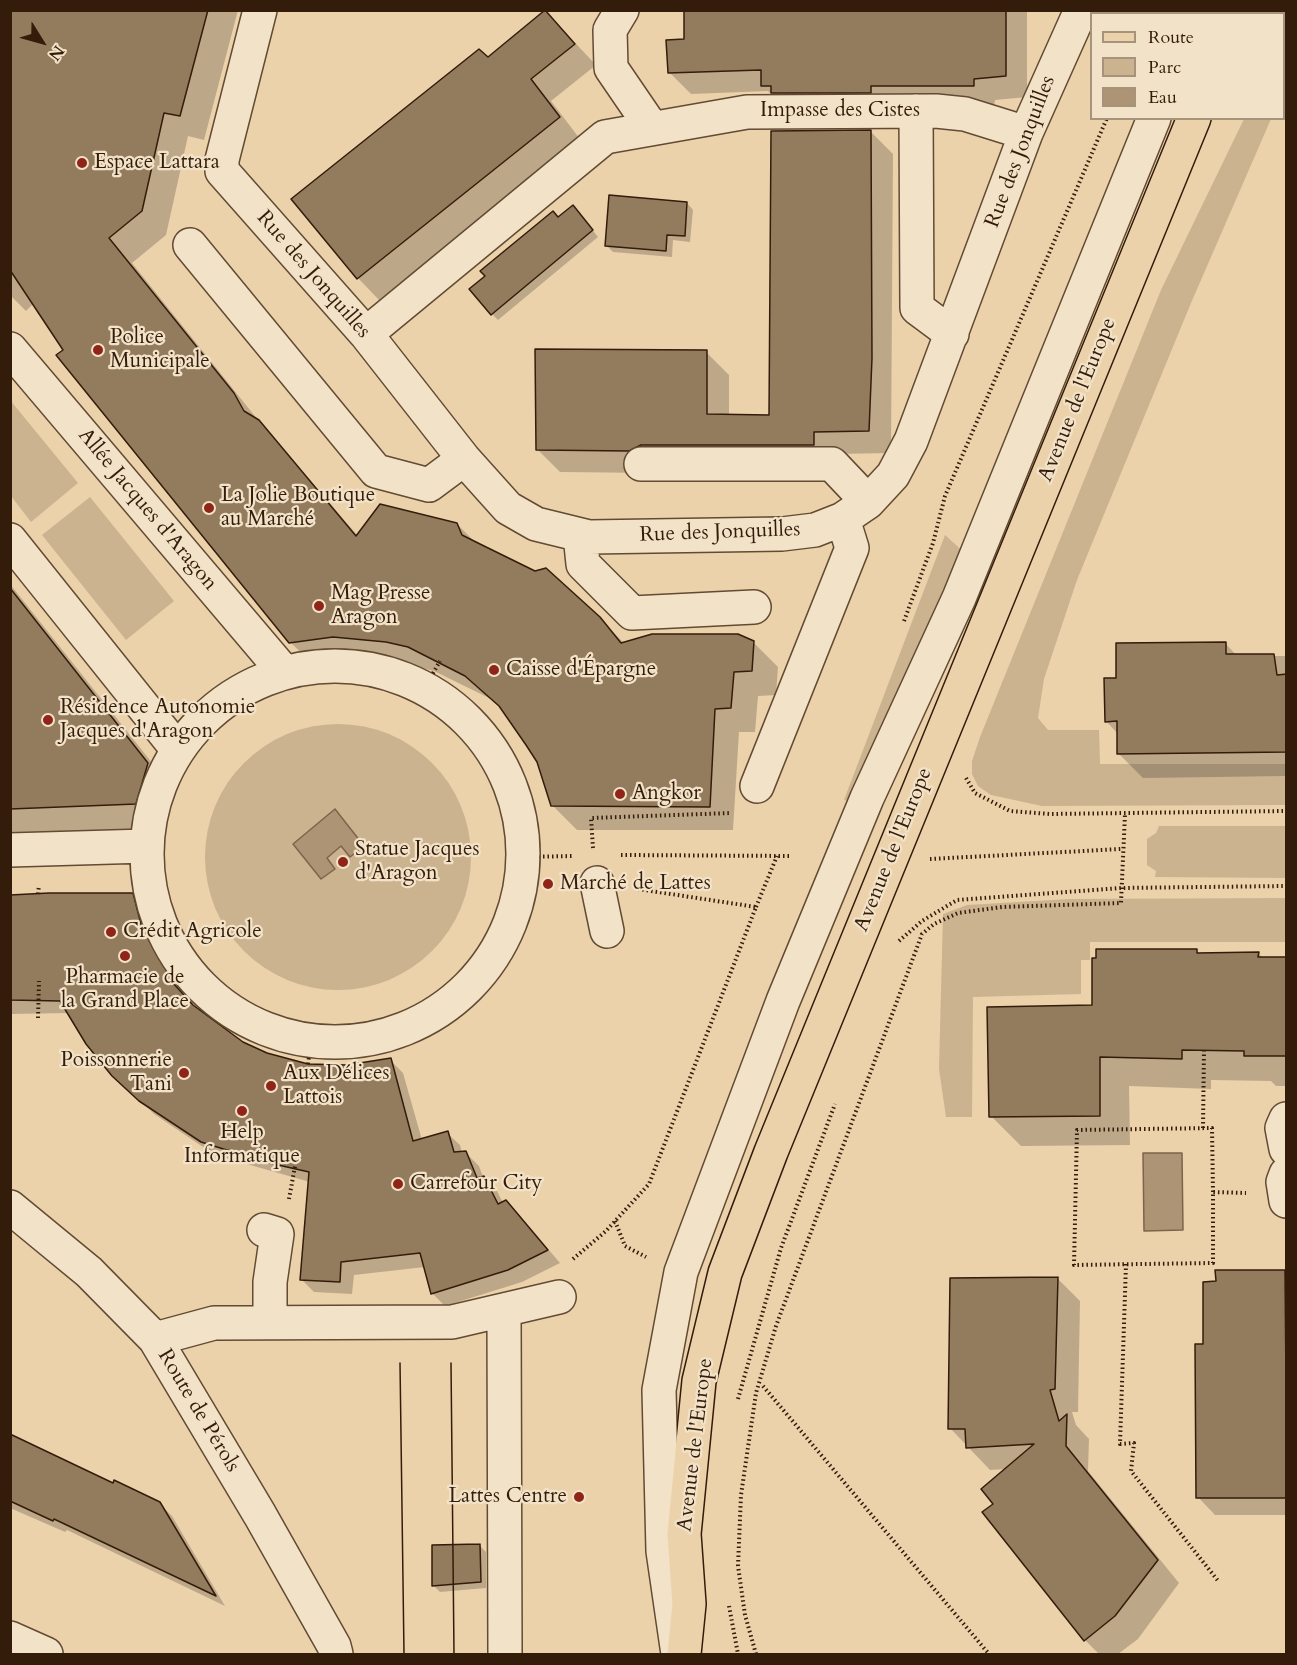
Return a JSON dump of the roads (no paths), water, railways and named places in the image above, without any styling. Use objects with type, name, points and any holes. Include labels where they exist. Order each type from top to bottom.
[{"type":"main road","name":"Avenue de l'Europe","points":[[684,1654],[689,1604],[684,1534],[699,1382],[725,1273],[775,1141],[1193,120]]},
{"type":"main road","name":"Avenue de l'Europe","points":[[689,1604],[706,1654]]},
{"type":"street","name":"Rue des Jonquilles","points":[[260,10],[222,160],[222,171],[366,334],[464,459],[508,508],[536,524],[579,535],[782,534],[815,530],[856,511],[893,475],[911,441],[1026,133],[1081,10]]},
{"type":"street","points":[[622,10],[610,30],[611,68],[652,128]]},
{"type":"street","points":[[916,111],[917,308],[952,334]]},
{"type":"street","name":"Impasse des Cistes","points":[[366,334],[605,137],[747,112],[916,111],[965,114],[1026,133]]},
{"type":"street","points":[[678,1654],[663,1551],[659,1390],[681,1272],[783,1001],[858,819],[959,597],[1153,120]]},
{"type":"street","points":[[190,245],[376,471],[429,485],[464,459]]},
{"type":"street","name":"Allée Jacques d'Aragon","points":[[10,349],[284,672]]},
{"type":"street","points":[[641,464],[832,464],[856,511],[852,548],[757,786]]},
{"type":"street","points":[[579,535],[583,564],[632,613],[753,607]]},
{"type":"street","points":[[10,540],[178,750]]},
{"type":"street","points":[[342,664],[400,675],[432,675],[452,704],[492,746],[517,799],[525,857],[516,909],[494,958],[459,997],[414,1026],[364,1041],[309,1053],[225,1008],[191,976],[166,937],[150,893],[146,846],[156,796],[178,750],[206,716],[242,689],[284,672],[342,664]]},
{"type":"street","points":[[10,850],[146,846]]},
{"type":"street","points":[[595,869],[607,931]]},
{"type":"street","points":[[1287,1119],[1282,1128],[1287,1149]]},
{"type":"street","name":"Route de Pérols","points":[[10,1207],[89,1272],[155,1338],[260,1515],[334,1646],[336,1654]]},
{"type":"street","points":[[264,1230],[277,1234],[270,1282],[270,1322]]},
{"type":"street","points":[[155,1338],[213,1323],[452,1322],[559,1297]]},
{"type":"street","points":[[504,1311],[505,1654]]},
{"type":"street","points":[[10,1638],[46,1654]]},
{"type":"water","points":[[335,809],[364,846],[350,857],[341,846],[327,858],[335,869],[321,879],[293,844]]},
{"type":"water","points":[[1143,1153],[1182,1153],[1183,1230],[1144,1231]]},
{"type":"tram line","points":[[400,1363],[404,1654]]},
{"type":"tram line","points":[[451,1363],[454,1654]]},
{"type":"place","name":"Espace Lattara","points":[[82,163]]},
{"type":"place","name":"Police Municipale","points":[[98,350]]},
{"type":"place","name":"La Jolie Boutique au Marché","points":[[209,508]]},
{"type":"place","name":"Mag Presse Aragon","points":[[319,606]]},
{"type":"place","name":"Caisse d'Épargne","points":[[494,670]]},
{"type":"place","name":"Résidence Autonomie Jacques d'Aragon","points":[[48,720]]},
{"type":"place","name":"Angkor","points":[[620,794]]},
{"type":"place","name":"Statue Jacques d'Aragon","points":[[343,862]]},
{"type":"place","name":"Marché de Lattes","points":[[548,884]]},
{"type":"place","name":"Crédit Agricole","points":[[111,932]]},
{"type":"place","name":"Pharmacie de la Grand Place","points":[[125,956]]},
{"type":"place","name":"Poissonnerie Tani","points":[[184,1073]]},
{"type":"place","name":"Aux Délices Lattois","points":[[271,1086]]},
{"type":"place","name":"Help Informatique","points":[[242,1111]]},
{"type":"place","name":"Carrefour City","points":[[398,1184]]},
{"type":"place","name":"Lattes Centre","points":[[579,1497]]}]
